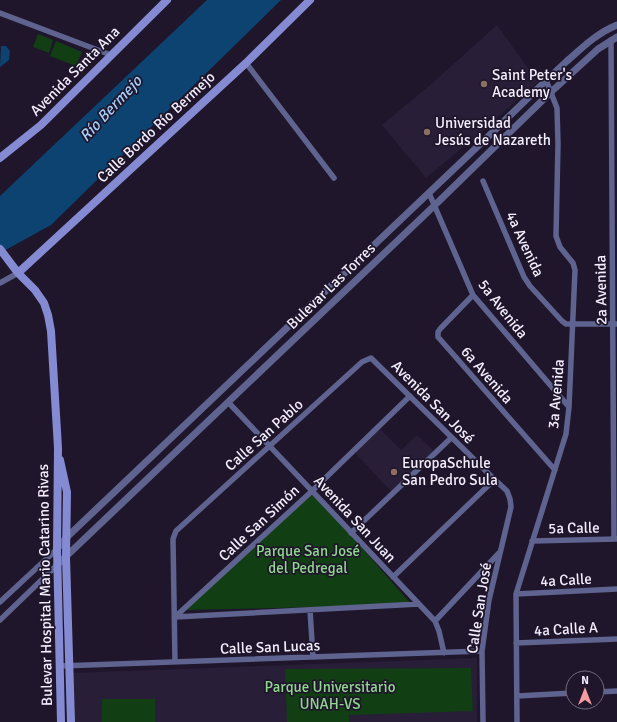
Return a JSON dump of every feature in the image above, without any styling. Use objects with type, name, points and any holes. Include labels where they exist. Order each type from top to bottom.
[{"type":"main road","name":"Avenida Santa Ana","points":[[0,158],[41,125],[167,0]]},
{"type":"main road","name":"Calle Bordo Río Bermejo","points":[[18,273],[246,63],[310,0]]},
{"type":"main road","name":"Bulevar Hospital Mario Catarino Rivas","points":[[2,252],[18,273],[35,290],[44,303],[51,331],[58,448],[56,549],[64,666],[71,722]]},
{"type":"main road","name":"Bulevar Hospital Mario Catarino Rivas","points":[[58,448],[67,492],[64,666],[61,722]]},
{"type":"street","points":[[0,13],[111,55]]},
{"type":"street","name":"Bulevar Las Torres","points":[[56,549],[546,80],[600,33],[617,25]]},
{"type":"street","name":"Bulevar Las Torres","points":[[57,565],[434,206],[551,92],[586,60],[614,38]]},
{"type":"street","name":"2a Avenida","points":[[614,38],[615,539]]},
{"type":"street","points":[[246,63],[334,178]]},
{"type":"street","name":"3a Avenida","points":[[517,722],[516,594],[566,434],[569,407],[573,324],[575,270],[573,263],[560,247],[556,236],[557,108],[546,80]]},
{"type":"street","name":"4a Avenida","points":[[483,181],[524,277],[530,286],[562,321],[566,324],[573,324]]},
{"type":"street","name":"5a Avenida","points":[[429,193],[473,295],[569,407]]},
{"type":"street","points":[[0,283],[18,273]]},
{"type":"street","name":"6a Avenida","points":[[473,295],[440,329],[438,332],[438,337],[556,470]]},
{"type":"street","points":[[573,324],[615,324]]},
{"type":"street","name":"Avenida San José","points":[[369,359],[374,359],[451,438],[507,491],[510,499]]},
{"type":"street","name":"Calle San Pablo","points":[[175,617],[173,539],[176,531],[362,362],[369,359]]},
{"type":"street","name":"Calle San Simón","points":[[175,617],[312,491],[410,396]]},
{"type":"street","name":"Avenida San Juan","points":[[228,402],[435,621],[444,653]]},
{"type":"street","points":[[351,533],[451,438]]},
{"type":"street","points":[[393,576],[494,480]]},
{"type":"street","name":"Calle San José","points":[[483,722],[482,651],[489,600],[511,507],[510,499]]},
{"type":"street","name":"5a Calle","points":[[532,541],[615,539]]},
{"type":"street","points":[[0,602],[3,596],[56,549]]},
{"type":"street","points":[[435,621],[500,552]]},
{"type":"street","points":[[0,620],[57,565]]},
{"type":"street","name":"4a Calle","points":[[516,594],[617,589]]},
{"type":"street","points":[[176,662],[175,617],[419,604]]},
{"type":"street","points":[[310,610],[313,657]]},
{"type":"street","name":"4a Calle A","points":[[516,643],[617,639]]},
{"type":"street","name":"Calle San Lucas","points":[[64,666],[482,651]]},
{"type":"street","points":[[605,692],[617,691]]},
{"type":"street","points":[[517,696],[565,693]]},
{"type":"shaded area","points":[[497,25],[538,82],[426,178],[382,125],[429,86]]},
{"type":"shaded area","name":"EuropaSchule San Pedro Sula","points":[[379,428],[401,450],[417,435],[436,453],[392,492],[354,452]]},
{"type":"shaded area","points":[[477,658],[477,722],[73,722],[70,673]]},
{"type":"green space","points":[[38,34],[53,40],[49,53],[33,47]]},
{"type":"green space","points":[[56,41],[82,52],[76,66],[50,56]]},
{"type":"green space","name":"Parque San José del Pedregal","points":[[312,491],[412,605],[183,610]]},
{"type":"green space","name":"Parque Universitario UNAH-VS","points":[[471,668],[473,711],[349,715],[349,722],[287,722],[285,669]]},
{"type":"green space","points":[[102,699],[155,699],[155,722],[102,722]]},
{"type":"water","name":"Río Bermejo","points":[[207,0],[281,0],[51,225],[0,253],[0,196]]},
{"type":"water","points":[[1,46],[6,46],[10,51],[9,60],[0,67]]},
{"type":"place","name":"Saint Peter's Academy","points":[[484,84]]},
{"type":"place","name":"Universidad Jesús de Nazareth","points":[[427,132]]},
{"type":"place","name":"EuropaSchule San Pedro Sula","points":[[394,472]]}]
